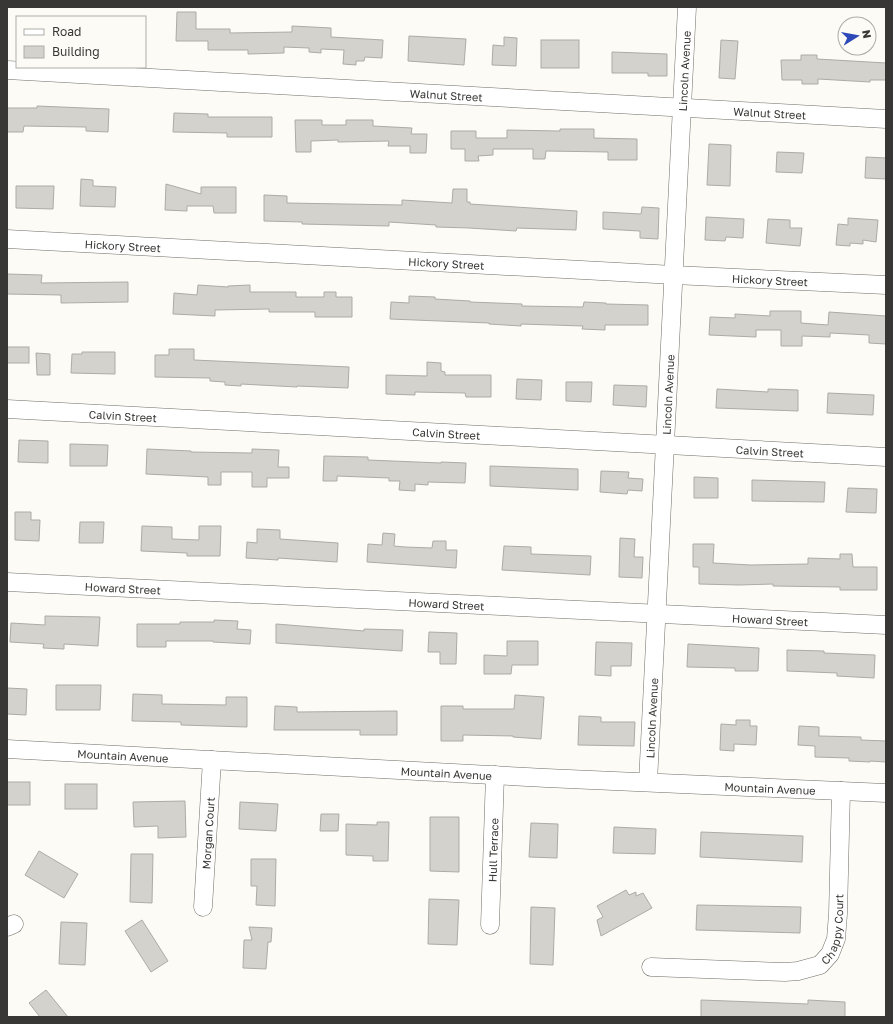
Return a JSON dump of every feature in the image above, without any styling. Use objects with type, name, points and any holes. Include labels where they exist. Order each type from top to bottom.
[{"type":"street","name":"Lincoln Avenue","points":[[648,782],[687,7]]},
{"type":"street","name":"Walnut Street","points":[[7,70],[682,109],[886,119]]},
{"type":"street","name":"Hickory Street","points":[[7,239],[886,285]]},
{"type":"street","name":"Calvin Street","points":[[7,408],[886,457]]},
{"type":"street","name":"Howard Street","points":[[7,582],[886,625]]},
{"type":"street","name":"Mountain Avenue","points":[[7,748],[495,775],[886,793]]},
{"type":"street","name":"Morgan Court","points":[[203,907],[212,760]]},
{"type":"street","name":"Hull Terrace","points":[[490,925],[495,775]]},
{"type":"street","name":"Chappy Court","points":[[651,967],[785,972],[798,971],[820,965],[830,954],[836,939],[841,791]]},
{"type":"building","points":[[177,12],[196,12],[196,29],[230,29],[230,33],[292,32],[292,26],[331,28],[331,37],[383,40],[382,58],[365,57],[364,61],[356,61],[356,65],[343,64],[344,50],[321,49],[321,53],[309,52],[309,48],[284,47],[284,53],[248,54],[248,50],[208,50],[208,41],[176,41]]},
{"type":"building","points":[[409,36],[466,39],[464,65],[408,61]]},
{"type":"building","points":[[504,37],[517,38],[516,66],[492,65],[493,45],[504,46]]},
{"type":"building","points":[[541,40],[579,40],[579,68],[541,68]]},
{"type":"building","points":[[721,40],[738,41],[735,79],[719,78]]},
{"type":"building","points":[[612,52],[667,54],[667,76],[648,76],[648,73],[612,73]]},
{"type":"building","points":[[801,55],[817,55],[817,59],[886,63],[886,80],[870,80],[870,82],[818,79],[818,84],[802,84],[802,80],[782,80],[781,60],[801,60]]},
{"type":"building","points":[[37,106],[109,109],[108,132],[86,131],[86,127],[24,126],[23,132],[7,132],[7,108],[37,108]]},
{"type":"building","points":[[174,113],[208,114],[208,117],[272,117],[272,137],[227,137],[227,133],[173,132]]},
{"type":"building","points":[[295,120],[322,120],[322,125],[346,125],[346,120],[373,120],[373,126],[412,128],[411,134],[427,134],[426,153],[410,153],[410,146],[388,146],[389,141],[338,142],[338,140],[311,141],[311,152],[296,152]]},
{"type":"building","points":[[560,129],[594,129],[594,138],[637,139],[637,160],[608,160],[608,152],[546,151],[545,159],[533,159],[533,149],[493,149],[493,155],[478,156],[479,161],[465,161],[465,149],[451,149],[451,131],[476,131],[476,138],[507,138],[507,130],[560,131]]},
{"type":"building","points":[[709,144],[731,145],[730,186],[707,185]]},
{"type":"building","points":[[777,152],[804,153],[802,173],[776,172]]},
{"type":"building","points":[[866,157],[886,158],[886,179],[865,178]]},
{"type":"building","points":[[81,179],[93,180],[93,186],[116,187],[115,207],[80,206]]},
{"type":"building","points":[[166,184],[201,194],[201,187],[236,187],[236,213],[214,213],[213,206],[187,206],[187,211],[165,210]]},
{"type":"building","points":[[16,186],[54,186],[53,209],[16,208]]},
{"type":"building","points":[[453,189],[467,189],[467,202],[470,202],[470,204],[577,211],[576,230],[517,228],[516,231],[436,227],[436,225],[389,222],[389,226],[302,224],[302,222],[264,221],[264,195],[287,196],[287,203],[402,205],[402,200],[452,203]]},
{"type":"building","points":[[642,207],[659,208],[658,239],[640,238],[640,231],[603,229],[603,212],[641,214]]},
{"type":"building","points":[[706,217],[744,219],[743,238],[726,237],[725,241],[705,240]]},
{"type":"building","points":[[848,218],[878,220],[876,242],[863,240],[863,244],[850,243],[850,246],[836,245],[838,224],[848,225]]},
{"type":"building","points":[[768,219],[790,220],[790,228],[802,228],[800,246],[766,243]]},
{"type":"building","points":[[7,274],[42,275],[41,283],[128,282],[128,302],[61,303],[61,295],[7,294]]},
{"type":"building","points":[[198,285],[228,287],[250,285],[250,292],[296,292],[296,297],[324,297],[324,292],[336,292],[336,297],[352,297],[352,317],[315,317],[315,312],[269,312],[269,309],[215,310],[215,316],[173,314],[174,293],[197,295]]},
{"type":"building","points":[[409,296],[435,297],[435,299],[470,302],[522,304],[522,306],[583,307],[584,302],[648,305],[648,325],[605,325],[605,330],[582,329],[583,326],[521,324],[521,326],[489,323],[390,319],[391,302],[409,303]]},
{"type":"building","points":[[770,311],[801,311],[801,323],[828,325],[829,312],[886,316],[886,344],[869,343],[869,335],[830,333],[830,337],[802,336],[802,346],[781,346],[781,330],[756,330],[756,337],[709,335],[710,317],[735,318],[735,314],[770,316]]},
{"type":"building","points":[[7,347],[29,347],[29,363],[7,363]]},
{"type":"building","points":[[169,349],[194,349],[194,360],[349,367],[348,388],[241,384],[241,386],[225,385],[225,382],[210,381],[210,378],[155,377],[155,355],[169,355]]},
{"type":"building","points":[[82,352],[115,352],[115,374],[71,373],[72,354],[82,354]]},
{"type":"building","points":[[36,353],[50,354],[50,375],[37,375]]},
{"type":"building","points":[[427,362],[441,363],[441,371],[445,372],[445,375],[491,375],[491,397],[466,397],[465,393],[415,392],[415,395],[386,394],[386,375],[427,376]]},
{"type":"building","points":[[517,379],[542,380],[541,400],[516,399]]},
{"type":"building","points":[[566,382],[592,382],[591,402],[566,401]]},
{"type":"building","points":[[614,385],[647,386],[646,407],[613,405]]},
{"type":"building","points":[[717,389],[768,392],[768,389],[798,390],[798,411],[716,408]]},
{"type":"building","points":[[828,393],[874,395],[873,415],[827,413]]},
{"type":"building","points":[[19,440],[48,441],[48,463],[18,462]]},
{"type":"building","points":[[70,444],[108,445],[107,466],[70,466]]},
{"type":"building","points":[[147,449],[191,452],[252,453],[252,449],[279,450],[278,467],[289,467],[289,478],[267,478],[267,487],[252,487],[252,472],[221,472],[221,485],[208,485],[208,477],[146,474]]},
{"type":"building","points":[[324,456],[368,457],[368,460],[466,463],[465,483],[428,482],[428,485],[415,484],[415,491],[399,490],[400,481],[389,481],[389,478],[337,476],[337,481],[323,481]]},
{"type":"building","points":[[490,466],[578,469],[578,490],[490,486]]},
{"type":"building","points":[[601,471],[629,472],[628,478],[643,479],[642,491],[628,490],[627,494],[600,492]]},
{"type":"building","points":[[694,477],[718,478],[718,498],[694,498]]},
{"type":"building","points":[[752,480],[825,482],[824,502],[752,501]]},
{"type":"building","points":[[848,488],[877,489],[876,513],[846,512]]},
{"type":"building","points":[[15,512],[31,512],[31,520],[40,520],[39,541],[15,540]]},
{"type":"building","points":[[80,522],[104,522],[103,543],[79,543]]},
{"type":"building","points":[[142,526],[172,527],[172,539],[199,540],[199,526],[221,526],[220,556],[187,556],[187,553],[141,551]]},
{"type":"building","points":[[257,529],[280,530],[280,539],[338,543],[337,562],[278,558],[278,560],[246,558],[247,542],[257,543]]},
{"type":"building","points":[[383,533],[395,534],[394,546],[432,548],[433,541],[446,541],[446,550],[457,550],[456,568],[367,562],[368,544],[382,545]]},
{"type":"building","points":[[620,538],[635,539],[634,557],[643,557],[642,578],[619,577]]},
{"type":"building","points":[[693,544],[714,544],[713,563],[751,565],[808,564],[808,558],[840,559],[840,554],[852,554],[853,567],[877,567],[877,590],[840,590],[840,587],[773,586],[773,584],[699,584],[699,567],[693,567]]},
{"type":"building","points":[[504,546],[531,547],[531,554],[591,556],[590,575],[502,570]]},
{"type":"building","points":[[45,616],[100,617],[98,646],[64,644],[64,649],[43,648],[44,644],[10,642],[11,623],[45,625]]},
{"type":"building","points":[[214,620],[238,621],[237,629],[251,630],[250,644],[213,641],[166,641],[166,647],[137,647],[137,624],[180,624],[180,622],[214,622]]},
{"type":"building","points":[[276,624],[364,631],[364,629],[403,630],[402,651],[276,643]]},
{"type":"building","points":[[429,632],[457,633],[456,664],[440,664],[440,652],[428,652]]},
{"type":"building","points":[[507,641],[538,641],[538,665],[512,665],[511,674],[484,674],[484,655],[507,656]]},
{"type":"building","points":[[596,642],[632,643],[631,666],[611,666],[611,676],[595,675]]},
{"type":"building","points":[[688,644],[759,648],[758,671],[735,671],[735,668],[687,667]]},
{"type":"building","points":[[787,650],[875,655],[874,678],[837,676],[837,673],[787,671]]},
{"type":"building","points":[[56,685],[101,685],[100,710],[56,710]]},
{"type":"building","points":[[7,688],[27,689],[26,715],[7,714]]},
{"type":"building","points":[[133,694],[162,695],[162,704],[226,705],[226,697],[247,697],[247,727],[181,725],[181,722],[132,721]]},
{"type":"building","points":[[515,695],[544,697],[541,739],[513,736],[463,735],[463,741],[441,741],[441,706],[463,706],[463,709],[514,709]]},
{"type":"building","points":[[275,706],[297,707],[297,712],[397,711],[397,735],[360,735],[360,730],[274,730]]},
{"type":"building","points":[[579,716],[601,717],[601,722],[635,722],[634,746],[578,745]]},
{"type":"building","points":[[736,720],[750,720],[750,726],[757,726],[756,745],[734,744],[734,751],[720,750],[721,724],[736,725]]},
{"type":"building","points":[[799,726],[819,727],[819,736],[861,737],[861,740],[886,741],[886,762],[849,761],[849,758],[815,757],[815,746],[798,745]]},
{"type":"building","points":[[7,782],[30,782],[30,805],[7,805]]},
{"type":"building","points":[[65,784],[97,784],[97,809],[65,809]]},
{"type":"building","points":[[185,801],[186,837],[158,838],[158,826],[134,827],[133,802]]},
{"type":"building","points":[[240,802],[278,804],[276,831],[239,829]]},
{"type":"building","points":[[321,814],[339,814],[338,831],[320,831]]},
{"type":"building","points":[[430,817],[459,817],[459,872],[430,871]]},
{"type":"building","points":[[377,822],[389,822],[388,861],[373,861],[373,856],[346,855],[346,824],[377,825]]},
{"type":"building","points":[[531,823],[558,824],[557,858],[529,857]]},
{"type":"building","points":[[614,827],[656,829],[655,854],[613,853]]},
{"type":"building","points":[[701,832],[803,836],[802,862],[700,857]]},
{"type":"building","points":[[39,851],[78,874],[64,898],[25,875]]},
{"type":"building","points":[[131,854],[153,854],[152,903],[130,902]]},
{"type":"building","points":[[251,859],[276,859],[275,906],[256,905],[257,886],[251,886]]},
{"type":"building","points":[[626,890],[629,895],[636,892],[636,896],[643,893],[652,908],[601,936],[597,920],[603,917],[597,906]]},
{"type":"building","points":[[429,899],[459,900],[457,945],[428,944]]},
{"type":"building","points":[[697,905],[801,907],[800,933],[696,930]]},
{"type":"building","points":[[531,907],[555,908],[553,965],[530,964]]},
{"type":"building","points":[[142,920],[168,961],[151,972],[125,931]]},
{"type":"building","points":[[61,922],[87,923],[85,965],[59,964]]},
{"type":"building","points":[[249,927],[272,928],[271,942],[268,942],[266,969],[243,968],[244,940],[252,940]]},
{"type":"building","points":[[46,990],[68,1017],[40,1017],[29,1003]]},
{"type":"building","points":[[701,1000],[808,1004],[808,1000],[845,1002],[845,1017],[701,1017]]}]
